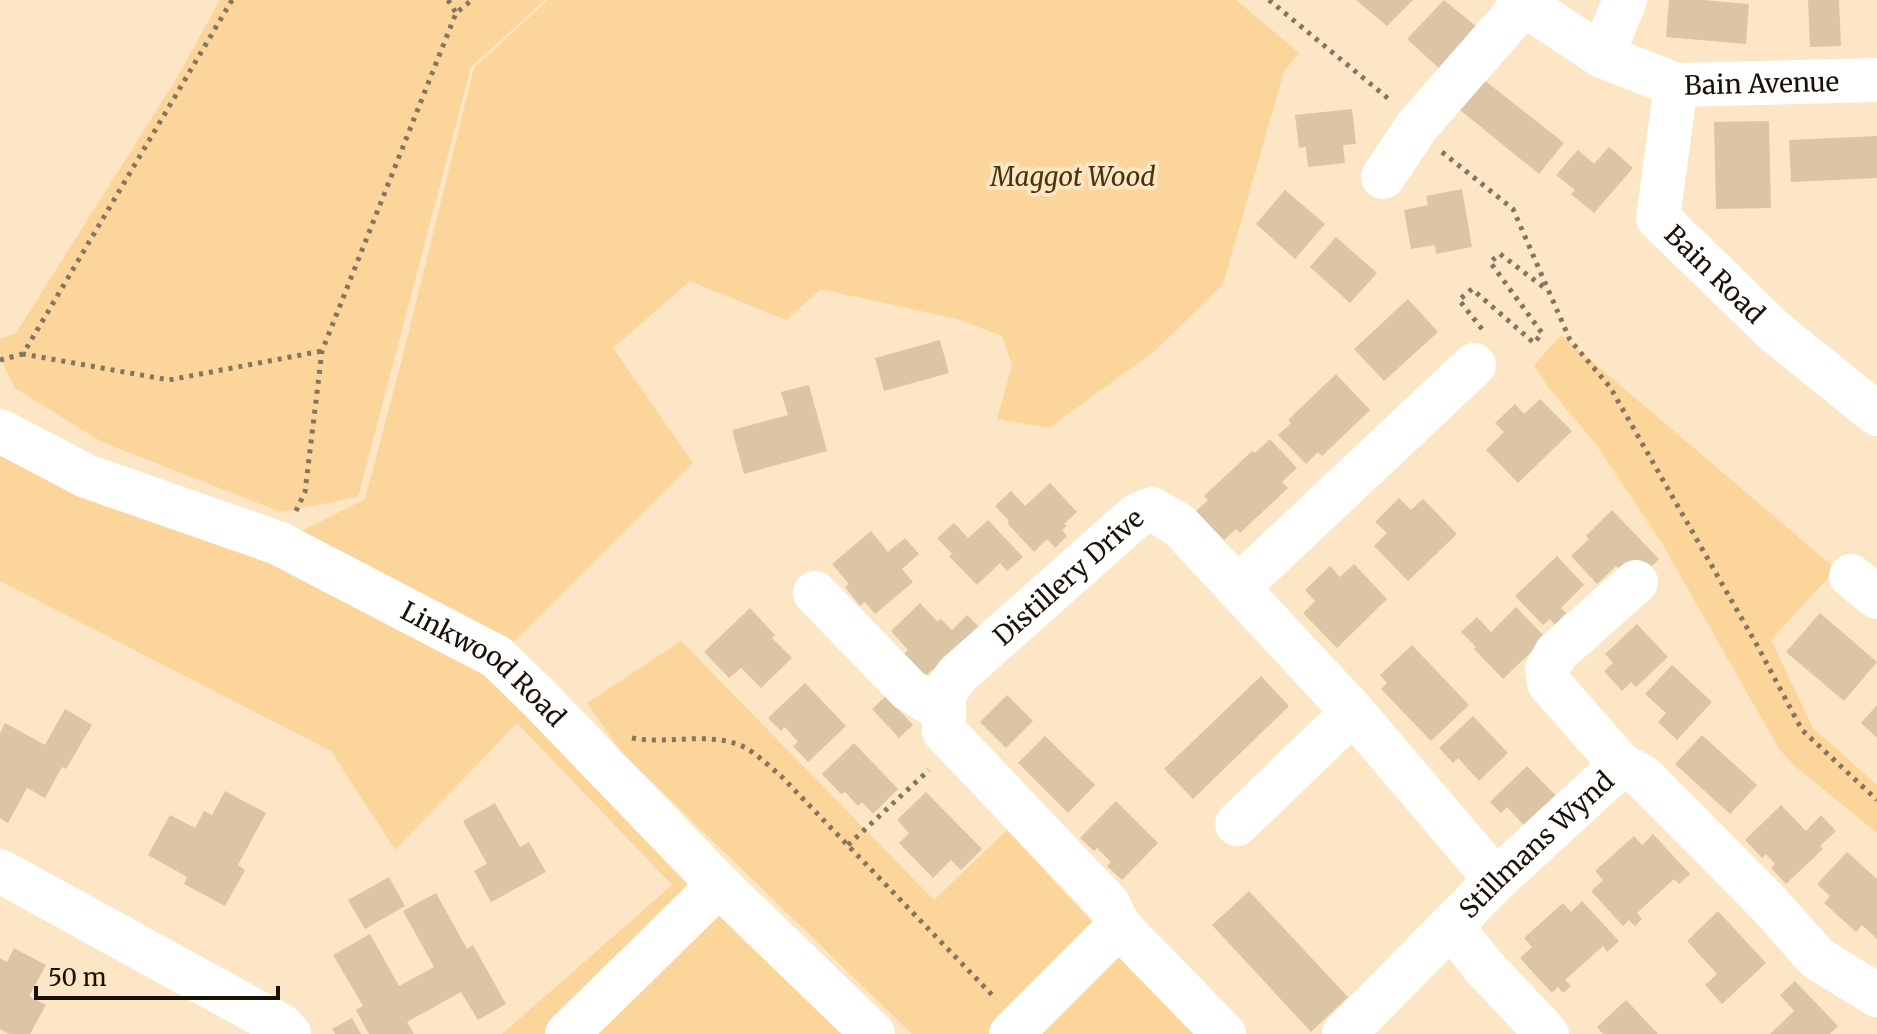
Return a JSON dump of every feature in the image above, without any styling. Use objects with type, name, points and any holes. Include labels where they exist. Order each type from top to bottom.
[{"type":"street","points":[[1602,56],[1625,0]]},
{"type":"street","name":"Bain Avenue","points":[[1383,177],[1417,126],[1521,2],[1602,56],[1676,85],[1877,80]]},
{"type":"street","name":"Bain Road","points":[[1676,85],[1658,218],[1773,330],[1877,414]]},
{"type":"street","points":[[1237,588],[1480,349]]},
{"type":"street","name":"Linkwood Road","points":[[0,431],[86,476],[278,543],[497,657],[719,885],[873,1034]]},
{"type":"street","name":"Distillery Drive","points":[[950,728],[944,694],[957,675],[1137,515],[1152,509],[1179,525],[1353,712],[1496,880]]},
{"type":"street","points":[[1621,765],[1549,683],[1547,669],[1556,653],[1636,582]]},
{"type":"street","points":[[815,593],[950,728],[1108,904],[1119,926],[1224,1034]]},
{"type":"street","points":[[1237,824],[1353,712]]},
{"type":"street","name":"Stillmans Wynd","points":[[1344,1034],[1496,880],[1621,765],[1642,776],[1768,903],[1817,958],[1877,995]]},
{"type":"street","points":[[0,871],[282,1026],[289,1034]]},
{"type":"street","points":[[567,1034],[719,885]]},
{"type":"street","points":[[1451,925],[1482,965],[1547,1034]]},
{"type":"street","points":[[1016,1029],[1119,926]]},
{"type":"path","points":[[23,354],[232,0]]},
{"type":"path","points":[[448,0],[456,13]]},
{"type":"path","points":[[294,516],[305,492],[322,351],[456,13],[472,0]]},
{"type":"path","points":[[1269,0],[1387,98],[1439,150],[1513,209],[1570,340],[1610,387],[1802,730],[1877,800]]},
{"type":"path","points":[[1480,349],[1459,300],[1472,289],[1534,343],[1542,333],[1490,262],[1500,254],[1547,290]]},
{"type":"path","points":[[0,360],[23,354],[169,380],[322,351]]},
{"type":"path","points":[[848,845],[950,728]]},
{"type":"path","points":[[621,735],[669,741],[729,741],[747,748],[781,776],[848,845],[1016,1029]]},
{"type":"green space","points":[[220,0],[545,0],[471,67],[358,497],[281,512],[102,442],[15,388],[0,358],[0,339],[16,333],[175,81]]},
{"type":"green space","name":"Maggot Wood","points":[[548,0],[1236,0],[1299,53],[1284,71],[1223,284],[1157,349],[1049,428],[997,419],[1012,365],[1002,336],[957,319],[821,289],[786,320],[690,281],[613,348],[693,463],[498,658],[873,1034],[502,1034],[672,885],[517,723],[395,850],[331,751],[0,581],[0,433],[278,543],[365,499],[474,68]]},
{"type":"green space","points":[[1561,335],[1836,569],[1771,640],[1813,728],[1877,785],[1877,833],[1795,766],[1779,749],[1663,545],[1595,443],[1548,387],[1534,365]]},
{"type":"green space","points":[[681,641],[934,900],[1007,830],[1196,1034],[912,1034],[621,752],[587,703]]},
{"type":"building","points":[[1356,0],[1413,0],[1387,26]]},
{"type":"building","points":[[1444,0],[1477,27],[1442,71],[1407,39]]},
{"type":"building","points":[[1669,0],[1749,4],[1746,44],[1666,37]]},
{"type":"building","points":[[1808,0],[1839,0],[1841,46],[1810,47]]},
{"type":"building","points":[[1484,80],[1564,143],[1539,174],[1460,110]]},
{"type":"building","points":[[1352,109],[1356,144],[1343,145],[1345,163],[1308,167],[1306,147],[1299,148],[1295,115]]},
{"type":"building","points":[[1769,121],[1771,208],[1716,209],[1714,122]]},
{"type":"building","points":[[1877,136],[1877,178],[1791,182],[1789,140]]},
{"type":"building","points":[[1609,147],[1633,168],[1594,213],[1571,194],[1575,190],[1556,175],[1578,150],[1594,164]]},
{"type":"building","points":[[1462,189],[1472,247],[1436,254],[1435,245],[1411,249],[1404,210],[1428,205],[1426,196]]},
{"type":"building","points":[[1285,190],[1325,224],[1295,259],[1256,224]]},
{"type":"building","points":[[1336,237],[1377,273],[1350,303],[1310,267]]},
{"type":"building","points":[[1408,299],[1438,332],[1384,381],[1354,349]]},
{"type":"building","points":[[940,340],[949,373],[884,391],[875,358]]},
{"type":"building","points":[[1336,374],[1370,410],[1322,456],[1318,452],[1306,464],[1278,435],[1291,423],[1288,420]]},
{"type":"building","points":[[809,385],[827,451],[744,474],[732,430],[788,415],[781,392]]},
{"type":"building","points":[[1540,399],[1572,431],[1518,483],[1486,450],[1504,432],[1495,423],[1515,404],[1524,414]]},
{"type":"building","points":[[1270,439],[1297,468],[1282,482],[1288,488],[1240,533],[1236,529],[1224,540],[1196,511],[1208,500],[1204,496],[1252,451],[1255,453]]},
{"type":"building","points":[[1050,483],[1077,512],[1064,524],[1067,526],[1062,530],[1067,536],[1055,548],[1047,539],[1034,552],[995,506],[1011,491],[1025,506]]},
{"type":"building","points":[[1399,498],[1411,510],[1423,499],[1457,534],[1408,581],[1374,546],[1387,533],[1375,522]]},
{"type":"building","points":[[1612,510],[1659,559],[1633,584],[1616,566],[1597,584],[1571,556]]},
{"type":"building","points":[[988,520],[1023,557],[1007,571],[1000,563],[977,585],[949,556],[952,554],[937,538],[954,523],[968,538]]},
{"type":"building","points":[[871,531],[888,552],[905,538],[919,554],[902,569],[913,582],[875,614],[865,602],[860,606],[845,587],[849,584],[832,564]]},
{"type":"building","points":[[1557,556],[1584,585],[1561,608],[1566,613],[1555,625],[1550,619],[1543,625],[1515,596]]},
{"type":"building","points":[[1354,564],[1387,599],[1337,648],[1303,613],[1315,601],[1305,590],[1330,566],[1340,577]]},
{"type":"building","points":[[920,603],[937,621],[941,619],[952,630],[967,615],[983,631],[938,674],[933,669],[916,685],[894,663],[908,650],[891,631]]},
{"type":"building","points":[[1516,607],[1546,638],[1503,679],[1461,632],[1477,617],[1491,632]]},
{"type":"building","points":[[750,608],[775,635],[772,638],[792,658],[761,688],[741,668],[729,678],[704,652]]},
{"type":"building","points":[[1820,613],[1877,662],[1844,701],[1786,652]]},
{"type":"building","points":[[1637,624],[1668,657],[1636,687],[1631,682],[1622,691],[1604,671],[1613,663],[1605,654]]},
{"type":"building","points":[[1412,645],[1469,705],[1431,741],[1381,689],[1387,683],[1380,675]]},
{"type":"building","points":[[1672,665],[1712,702],[1677,740],[1658,722],[1666,713],[1645,694]]},
{"type":"building","points":[[1261,676],[1289,706],[1193,799],[1164,769]]},
{"type":"building","points":[[805,683],[846,726],[808,762],[793,746],[798,742],[785,727],[781,731],[768,718]]},
{"type":"building","points":[[1007,695],[1033,721],[1006,748],[980,722]]},
{"type":"building","points":[[886,696],[913,725],[899,738],[872,709]]},
{"type":"building","points":[[1877,705],[1877,738],[1861,723]]},
{"type":"building","points":[[65,709],[92,725],[66,769],[62,767],[45,798],[27,788],[8,823],[0,818],[0,733],[5,723],[45,745]]},
{"type":"building","points":[[1473,716],[1508,753],[1479,781],[1458,758],[1453,763],[1439,748]]},
{"type":"building","points":[[1702,735],[1757,785],[1730,814],[1675,764]]},
{"type":"building","points":[[1045,736],[1095,785],[1068,813],[1018,763]]},
{"type":"building","points":[[854,743],[898,789],[873,814],[862,802],[858,806],[845,792],[841,794],[822,774]]},
{"type":"building","points":[[1527,766],[1560,800],[1528,830],[1507,807],[1501,813],[1490,802]]},
{"type":"building","points":[[225,791],[266,813],[238,865],[245,870],[225,906],[184,884],[187,877],[148,855],[170,815],[195,828],[204,811],[212,815]]},
{"type":"building","points":[[926,792],[982,849],[961,870],[951,860],[933,878],[899,843],[909,833],[897,820]]},
{"type":"building","points":[[1116,801],[1158,843],[1122,880],[1107,866],[1111,862],[1097,848],[1094,851],[1080,838]]},
{"type":"building","points":[[495,803],[520,847],[529,842],[546,872],[491,902],[474,871],[487,864],[463,821]]},
{"type":"building","points":[[1781,805],[1806,831],[1821,815],[1836,831],[1820,846],[1823,849],[1786,884],[1771,868],[1775,864],[1766,854],[1762,858],[1745,840]]},
{"type":"building","points":[[1653,834],[1690,874],[1679,884],[1674,879],[1637,913],[1642,919],[1635,926],[1629,920],[1623,926],[1591,891],[1603,880],[1595,871],[1634,836],[1642,845]]},
{"type":"building","points":[[1847,852],[1877,879],[1877,939],[1862,925],[1856,932],[1824,903],[1830,896],[1817,884]]},
{"type":"building","points":[[389,877],[405,906],[365,929],[348,900]]},
{"type":"building","points":[[1249,891],[1348,997],[1311,1032],[1212,925]]},
{"type":"building","points":[[436,893],[467,949],[473,945],[506,1004],[478,1020],[461,992],[407,1022],[414,1034],[369,1034],[356,1010],[363,1006],[333,955],[370,934],[399,986],[434,967],[403,911]]},
{"type":"building","points":[[1582,901],[1619,941],[1607,952],[1603,946],[1565,980],[1571,986],[1563,993],[1558,987],[1552,993],[1520,958],[1532,947],[1524,938],[1563,903],[1571,912]]},
{"type":"building","points":[[1718,911],[1766,963],[1722,1004],[1705,985],[1717,974],[1687,941]]},
{"type":"building","points":[[14,948],[46,965],[29,996],[46,1005],[30,1034],[9,1034],[0,1029],[0,958],[7,962]]},
{"type":"building","points":[[1795,981],[1838,1026],[1830,1034],[1770,1034],[1794,1011],[1780,995]]},
{"type":"building","points":[[1626,1000],[1658,1034],[1603,1034],[1597,1027]]},
{"type":"building","points":[[352,1018],[361,1034],[335,1034],[332,1029]]}]
